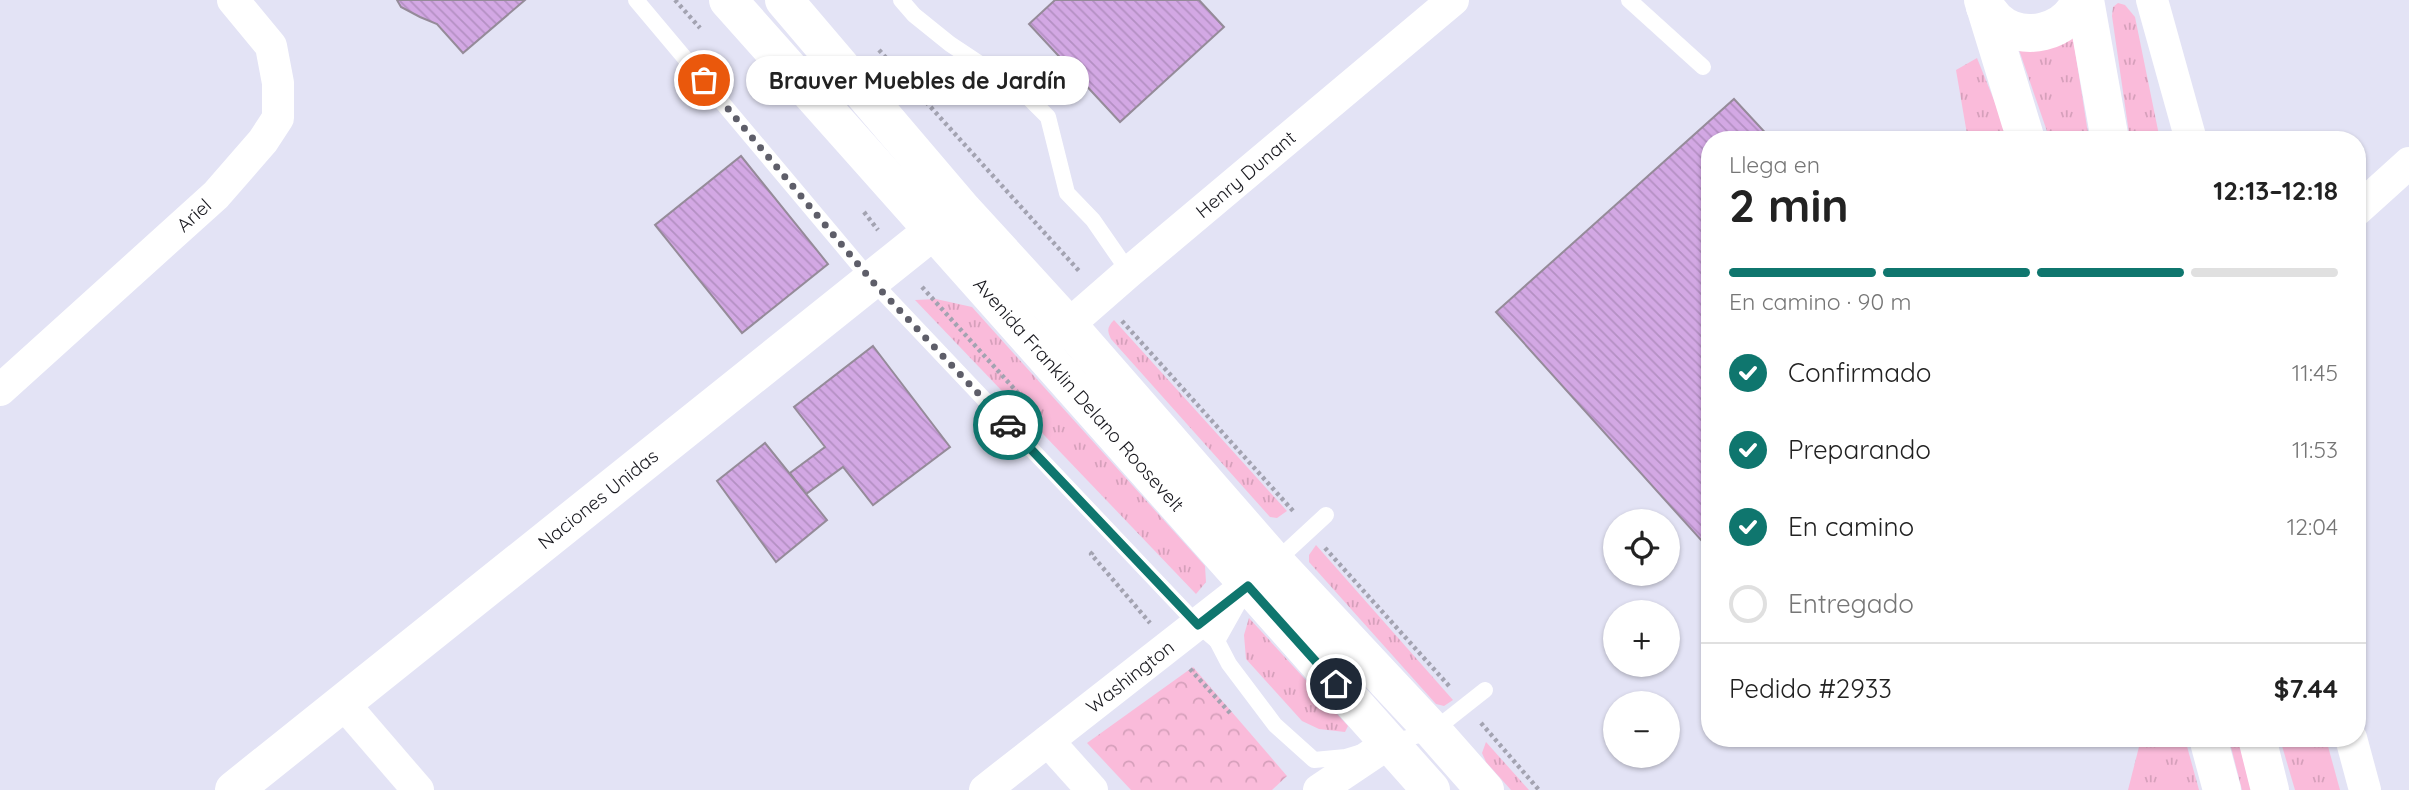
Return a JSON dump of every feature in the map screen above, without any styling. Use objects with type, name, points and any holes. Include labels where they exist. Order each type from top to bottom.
[{"type":"main road","name":"Avenida Franklin Delano Roosevelt","points":[[728,0],[948,219],[1054,337],[1262,574],[1389,743],[1431,790]]},
{"type":"main road","name":"Avenida Franklin Delano Roosevelt","points":[[784,0],[948,219]]},
{"type":"main road","points":[[1984,4],[1997,21],[2013,30],[2032,33],[2050,30],[2064,23],[2082,0]]},
{"type":"main road","points":[[2082,0],[2108,131]]},
{"type":"main road","points":[[1984,4],[2023,131]]},
{"type":"main road","name":"Naciones Unidas","points":[[234,790],[948,219]]},
{"type":"main road","name":"Avenida Franklin Delano Roosevelt","points":[[1262,574],[1433,731],[1485,790]]},
{"type":"main road","points":[[2210,747],[2222,790]]},
{"type":"main road","points":[[2259,747],[2270,790]]},
{"type":"street","name":"Ariel","points":[[0,390],[216,195],[263,141],[278,118],[278,83],[271,46],[233,0]]},
{"type":"street","name":"Henry Dunant","points":[[1054,337],[1453,0]]},
{"type":"street","points":[[2152,0],[2188,131]]},
{"type":"street","points":[[2366,202],[2409,163]]},
{"type":"street","name":"Washington","points":[[985,790],[1048,741],[1208,633],[1262,574]]},
{"type":"street","points":[[343,703],[418,790]]},
{"type":"street","points":[[1048,741],[1092,790]]},
{"type":"street","points":[[1318,790],[1389,743]]},
{"type":"street","points":[[2353,747],[2365,790]]},
{"type":"lane","points":[[636,0],[872,281],[1208,633],[1275,724],[1314,760],[1346,757],[1433,731],[1485,690]]},
{"type":"lane","points":[[901,0],[914,15],[950,44],[1024,93],[1048,117],[1067,193],[1093,220],[1129,272]]},
{"type":"lane","points":[[1629,0],[1703,67]]},
{"type":"lane","points":[[1262,574],[1326,515]]},
{"type":"path","points":[[876,47],[1310,530],[1539,790]]},
{"type":"green space","points":[[2118,3],[2125,5],[2135,17],[2158,131],[2129,131],[2112,16],[2113,7]]},
{"type":"green space","points":[[2072,31],[2088,131],[2047,131],[2017,44]]},
{"type":"green space","points":[[1977,58],[2006,131],[1966,131],[1956,70]]},
{"type":"green space","points":[[936,299],[972,307],[1205,566],[1206,582],[1196,594],[915,300]]},
{"type":"green space","points":[[1114,320],[1287,511],[1277,518],[1270,517],[1111,339],[1108,329]]},
{"type":"green space","points":[[1316,545],[1453,700],[1444,706],[1436,704],[1309,562],[1309,555]]},
{"type":"green space","points":[[1249,618],[1348,726],[1345,732],[1319,729],[1302,721],[1246,659],[1244,635]]},
{"type":"green space","points":[[1193,667],[1287,776],[1272,790],[1131,790],[1087,743]]},
{"type":"green space","points":[[1486,742],[1529,790],[1511,790],[1486,762],[1482,753]]},
{"type":"green space","points":[[2139,747],[2187,747],[2199,790],[2128,790]]},
{"type":"green space","points":[[2231,747],[2240,747],[2251,790],[2242,790]]},
{"type":"green space","points":[[2282,747],[2328,747],[2340,790],[2295,790]]},
{"type":"building","points":[[397,0],[525,0],[463,53],[437,24],[401,7]]},
{"type":"building","points":[[1055,0],[1199,0],[1224,27],[1120,122],[1029,24]]},
{"type":"building","points":[[1734,99],[1764,131],[1701,131],[1701,540],[1680,517],[1680,509],[1673,509],[1496,312]]},
{"type":"building","points":[[741,156],[828,264],[742,333],[655,225]]},
{"type":"building","points":[[873,346],[950,447],[873,505],[843,467],[806,494],[790,473],[825,447],[794,407]]},
{"type":"building","points":[[765,443],[827,520],[776,562],[717,481]]},
{"type":"way so far","points":[[704,80],[872,281],[1008,425]]},
{"type":"place","name":"Brauver Muebles de Jardín","points":[[704,80]]},
{"type":"route","points":[[1008,425],[1198,625],[1248,586],[1336,684]]}]
